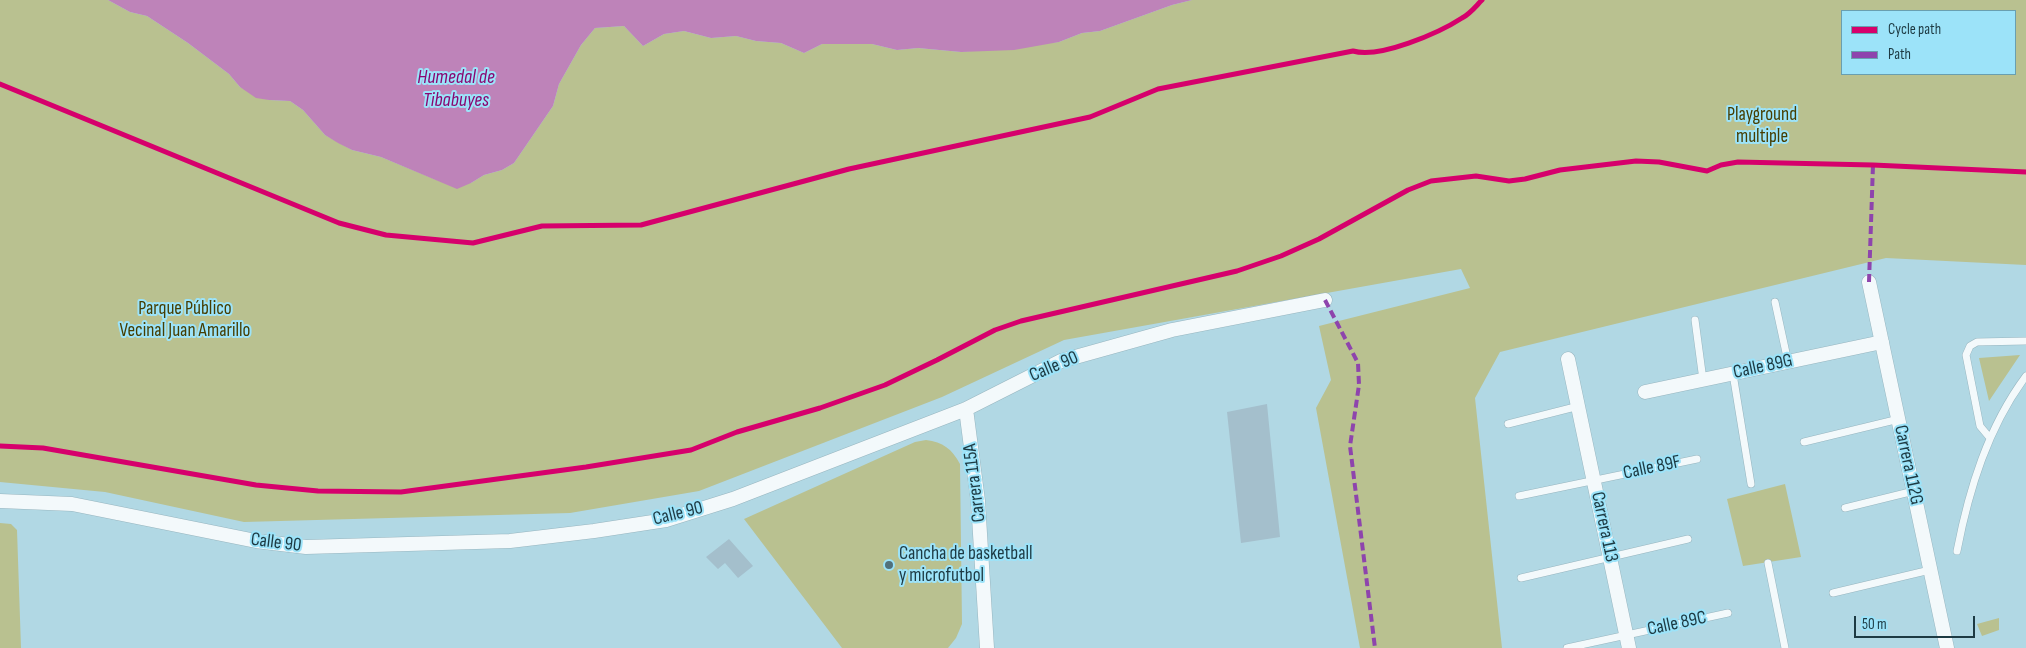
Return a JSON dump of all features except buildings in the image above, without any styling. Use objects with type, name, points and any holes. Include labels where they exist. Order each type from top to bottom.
[{"type":"street","name":"Carrera 112G","points":[[1869,282],[1946,648]]},
{"type":"street","name":"Calle 90","points":[[0,501],[72,504],[256,542],[306,547],[510,541],[666,520],[733,499],[966,408],[1061,360],[1172,330],[1325,300]]},
{"type":"street","name":"Calle 89G","points":[[1645,392],[1882,342]]},
{"type":"street","name":"Carrera 113","points":[[1568,359],[1628,642]]},
{"type":"street","name":"Carrera 115A","points":[[966,408],[978,501],[987,648]]},
{"type":"lane","points":[[1775,302],[1788,362]]},
{"type":"lane","points":[[1695,320],[1703,380]]},
{"type":"lane","points":[[1990,438],[1980,426],[1966,355],[1970,346],[1977,342],[2026,341]]},
{"type":"lane","points":[[1733,374],[1752,484]]},
{"type":"lane","points":[[1957,551],[1964,513],[1975,475],[1990,438],[2024,381]]},
{"type":"lane","points":[[1508,424],[1579,406]]},
{"type":"lane","points":[[1804,442],[1898,419]]},
{"type":"lane","name":"Calle 89F","points":[[1519,496],[1697,459]]},
{"type":"lane","points":[[1845,508],[1914,491]]},
{"type":"lane","points":[[1521,578],[1688,539]]},
{"type":"lane","points":[[1768,563],[1785,648]]},
{"type":"lane","points":[[1833,593],[1930,570]]},
{"type":"lane","name":"Calle 89C","points":[[1567,648],[1628,642],[1728,613]]},
{"type":"green space","name":"Parque Público Vecinal Juan Amarillo","points":[[0,0],[108,0],[130,12],[147,16],[188,43],[229,74],[240,87],[269,100],[290,101],[303,110],[325,135],[352,150],[381,157],[439,181],[471,183],[484,175],[502,170],[514,163],[553,106],[559,84],[581,45],[595,28],[624,26],[643,46],[664,34],[684,31],[711,38],[736,36],[756,41],[781,43],[804,53],[822,44],[872,44],[897,50],[918,48],[961,52],[1059,42],[1082,33],[1100,31],[1172,5],[1192,0],[2026,0],[2026,265],[1886,258],[1500,352],[1475,398],[1502,648],[1360,648],[1316,408],[1331,380],[1319,326],[1470,288],[1461,269],[1064,340],[942,397],[699,491],[570,513],[244,522],[105,492],[0,482]]},
{"type":"green space","points":[[2020,355],[1989,401],[1979,358]]},
{"type":"green space","points":[[926,440],[937,442],[946,447],[954,454],[960,464],[962,624],[956,638],[948,648],[842,648],[744,519],[915,442]]},
{"type":"green space","points":[[1785,484],[1801,557],[1743,566],[1727,499]]},
{"type":"green space","points":[[0,523],[11,524],[17,530],[21,648],[0,648]]},
{"type":"green space","points":[[1999,618],[1999,630],[1982,636],[1977,624]]},
{"type":"water","name":"Humedal de Tibabuyes","points":[[108,0],[1192,0],[1172,5],[1100,31],[1082,33],[1059,42],[1014,50],[961,52],[918,48],[897,50],[872,44],[822,44],[804,53],[781,43],[756,41],[736,36],[711,38],[684,31],[664,34],[643,46],[624,26],[595,28],[581,45],[559,84],[553,106],[514,163],[502,170],[484,175],[457,189],[381,157],[352,150],[338,143],[325,135],[303,110],[290,101],[256,98],[240,87],[229,74],[188,43],[147,16],[130,12]]},
{"type":"marked path","points":[[1869,282],[1873,165]]},
{"type":"marked path","points":[[1325,300],[1358,363],[1359,385],[1350,446],[1375,648]]},
{"type":"cycle path","points":[[0,84],[339,223],[386,235],[473,243],[542,226],[641,225],[849,169],[1090,117],[1158,89],[1353,51],[1378,51],[1393,48],[1439,31],[1452,24],[1468,14],[1482,0]]},
{"type":"cycle path","points":[[0,446],[43,448],[256,485],[318,491],[401,492],[586,467],[691,450],[737,432],[820,408],[885,385],[995,330],[1021,321],[1237,271],[1281,256],[1319,239],[1408,190],[1431,181],[1476,176],[1509,181],[1560,170],[1636,161],[1659,162],[1707,171],[1721,165],[1738,162],[1873,165],[2026,172]]},
{"type":"place","name":"Cancha de basketball y microfutbol","points":[[889,565]]},
{"type":"park label","name":"Playground multiple","points":[[1762,126]]}]
